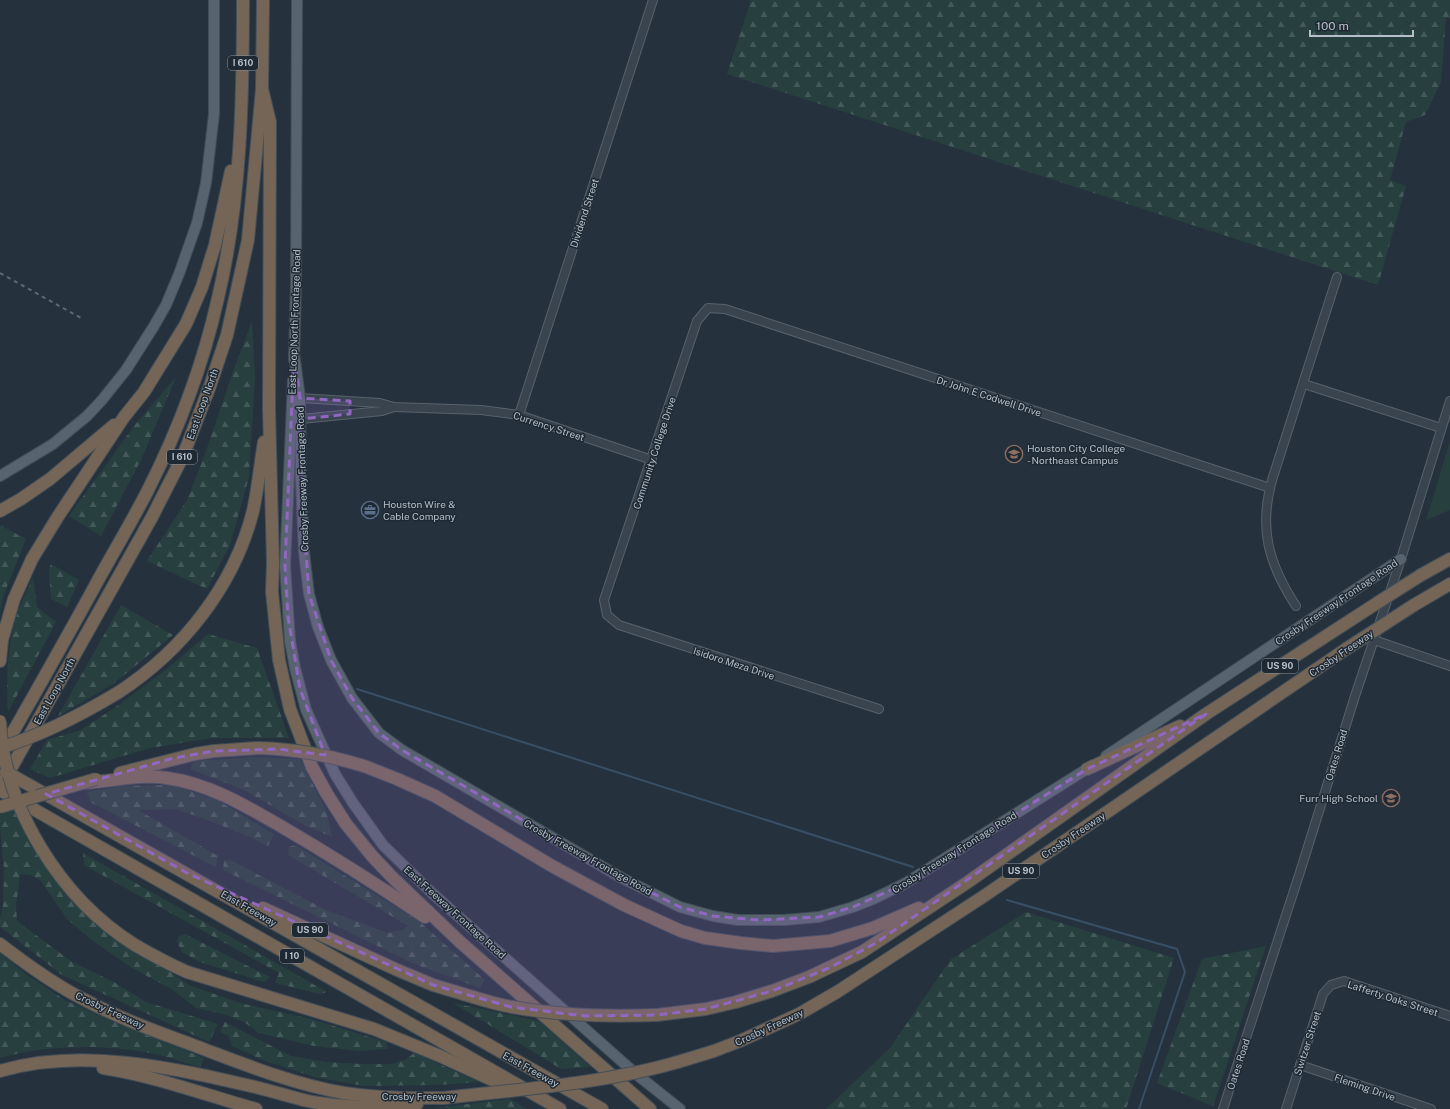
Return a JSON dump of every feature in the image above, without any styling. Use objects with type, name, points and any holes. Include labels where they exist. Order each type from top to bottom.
[{"type":"highway","name":"East Loop North","points":[[0,754],[148,490],[168,448],[188,396],[209,332],[229,244],[237,182],[241,127],[243,0]]},
{"type":"highway","name":"East Loop North","points":[[0,789],[152,518],[183,456],[210,386],[227,335],[248,240],[262,89],[263,0]]},
{"type":"highway","points":[[262,89],[270,122],[269,409],[273,563],[272,592],[279,660],[290,709],[312,766],[327,794],[346,824],[373,857],[459,941],[650,1109]]},
{"type":"highway","points":[[0,661],[2,640],[14,599],[32,559],[57,518],[124,417],[144,392],[186,324],[202,287],[215,245],[241,127]]},
{"type":"highway","points":[[0,748],[40,734],[119,692],[147,673],[171,651],[199,620],[216,596],[240,550],[253,511],[260,476],[269,409]]},
{"type":"highway","points":[[0,511],[21,499],[50,479],[124,417]]},
{"type":"highway","name":"US 90","points":[[187,873],[433,985],[511,1007],[585,1016],[624,1016],[657,1015],[706,1009],[736,1002],[772,991],[809,977],[862,952],[968,882],[1206,714],[1420,575],[1450,559]]},
{"type":"highway","name":"Crosby Freeway","points":[[0,944],[28,965],[83,999],[117,1015],[270,1074],[344,1093],[409,1102],[599,1080],[644,1072],[714,1051],[740,1041],[799,1014],[837,992],[997,887],[1346,649],[1414,605],[1450,584]]},
{"type":"highway","points":[[1087,768],[1206,714]]},
{"type":"highway","points":[[0,721],[7,768],[21,810],[43,851],[55,870],[89,907],[122,936],[152,955],[187,972],[380,1031],[440,1056],[555,1109]]},
{"type":"highway","points":[[97,781],[195,754],[258,748],[317,753],[364,766],[435,796],[552,866],[624,905],[681,931],[705,938],[741,944],[773,946],[800,945],[830,941],[858,934],[910,913],[968,882]]},
{"type":"highway","name":"East Freeway","points":[[0,768],[602,1109]]},
{"type":"highway","points":[[0,807],[83,783],[97,781],[127,778],[165,778],[193,783],[237,800],[321,849],[418,912],[459,941]]},
{"type":"highway","name":"East Freeway","points":[[0,789],[560,1109]]},
{"type":"highway","points":[[0,1072],[24,1066],[82,1060],[124,1062],[166,1068],[255,1087],[309,1101],[346,1106],[379,1107],[409,1102]]},
{"type":"highway","points":[[24,1066],[70,1065],[121,1071],[163,1081],[256,1109]]},
{"type":"main road","points":[[0,476],[53,444],[92,410],[126,370],[166,305],[180,274],[197,223],[206,183],[214,114],[214,0]]},
{"type":"main road","name":"East Loop North Frontage Road","points":[[294,668],[288,616],[286,566],[296,286],[296,0]]},
{"type":"main road","name":"Crosby Freeway Frontage Road","points":[[294,353],[300,398],[300,479],[309,594],[318,627],[331,660],[352,698],[379,733],[402,750],[622,878],[680,907],[726,918],[738,920],[784,920],[819,917],[853,907],[904,884],[1087,768],[1401,559]]},
{"type":"main road","name":"East Freeway Frontage Road","points":[[294,668],[306,710],[332,768],[353,803],[383,845],[432,893],[636,1074],[680,1109]]},
{"type":"street","name":"Dividend Street","points":[[518,415],[653,0]]},
{"type":"street","name":"Dividend Street","points":[[650,11],[657,0]]},
{"type":"street","points":[[1296,606],[1274,568],[1268,546],[1266,526],[1267,508],[1270,488],[1338,277]]},
{"type":"street","name":"Community College Drive","points":[[604,600],[652,460],[697,321],[708,308]]},
{"type":"street","name":"Dr John E Codwell Drive","points":[[708,308],[725,309],[1270,488]]},
{"type":"street","points":[[1304,384],[1441,428]]},
{"type":"street","name":"Currency Street","points":[[300,398],[380,403],[394,407],[481,410],[518,415],[652,460]]},
{"type":"street","points":[[350,401],[350,414]]},
{"type":"street","name":"Oates Road","points":[[1223,1109],[1401,559],[1450,401]]},
{"type":"street","name":"Currency Street","points":[[301,419],[382,411],[394,407]]},
{"type":"street","name":"Isidoro Meza Drive","points":[[604,600],[607,615],[619,626],[879,709]]},
{"type":"street","points":[[1374,640],[1450,666]]},
{"type":"street","name":"Lafferty Oaks Street","points":[[1336,983],[1344,981],[1450,1016]]},
{"type":"street","name":"Switzer Street","points":[[1286,1109],[1323,994],[1331,984],[1336,983]]},
{"type":"street","name":"Fleming Drive","points":[[1300,1065],[1431,1109]]},
{"type":"highlighted area","points":[[294,353],[300,398],[350,401],[350,414],[301,419],[301,479],[309,594],[331,660],[352,698],[379,733],[402,750],[622,878],[680,907],[713,916],[759,920],[819,917],[853,907],[904,884],[1087,769],[1206,714],[876,943],[829,968],[772,991],[706,1009],[657,1015],[585,1016],[511,1007],[433,985],[187,873],[46,794],[174,758],[214,751],[278,749],[325,755],[300,689],[288,617],[285,566]]},
{"type":"green space","points":[[751,0],[1450,0],[1450,18],[1446,18],[1441,82],[1425,115],[1406,122],[1390,180],[1406,186],[1378,285],[727,74]]},
{"type":"green space","points":[[252,321],[255,378],[249,477],[230,545],[207,589],[147,561],[187,500],[205,454]]},
{"type":"green space","points":[[176,377],[141,460],[101,536],[69,516],[134,426]]},
{"type":"green space","points":[[1450,441],[1450,510],[1426,520]]},
{"type":"green space","points":[[0,525],[26,539],[3,597],[0,613]]},
{"type":"green space","points":[[51,564],[79,580],[67,607],[51,599],[49,570]]},
{"type":"green space","points":[[33,577],[37,607],[56,622],[8,712],[7,675],[11,638],[20,605]]},
{"type":"green space","points":[[121,605],[173,635],[113,684],[58,716]]},
{"type":"green space","points":[[208,634],[257,648],[289,738],[212,738],[150,748],[50,778],[30,769],[47,740],[81,730],[120,704],[168,668]]},
{"type":"green space","points":[[256,757],[300,759],[327,813],[332,837],[306,826],[244,790],[190,769],[194,761]]},
{"type":"green space","points":[[171,785],[215,799],[274,834],[268,846],[205,819],[175,809],[138,810],[218,856],[216,867],[90,802],[87,792],[120,786]]},
{"type":"green space","points":[[12,809],[18,811],[44,863],[162,966],[189,985],[240,1003],[311,1019],[386,1042],[388,1049],[360,1051],[314,1046],[259,1033],[244,1022],[223,1014],[196,1008],[173,990],[132,968],[93,941],[67,919],[41,881],[31,875],[20,874],[16,906],[17,921],[72,962],[114,982],[146,1002],[218,1024],[209,1042],[62,975],[0,927],[0,918],[3,905],[4,869],[0,812]]},
{"type":"green space","points":[[295,845],[420,922],[485,980],[480,988],[412,963],[223,870],[224,860],[232,861],[326,910],[388,933],[402,930],[408,926],[288,855],[289,847]]},
{"type":"green space","points":[[83,853],[327,992],[320,994],[275,983],[279,973],[84,865]]},
{"type":"green space","points":[[1026,912],[1174,958],[1126,1109],[826,1109],[890,1048],[951,959]]},
{"type":"green space","points":[[185,934],[270,977],[264,982],[200,962],[182,952],[177,942],[179,936]]},
{"type":"green space","points":[[1266,946],[1213,1106],[1157,1083],[1202,959]]},
{"type":"green space","points":[[0,953],[27,975],[65,1000],[104,1018],[204,1058],[200,1067],[155,1054],[117,1048],[98,1047],[38,1050],[0,1058]]},
{"type":"green space","points":[[453,1003],[539,1021],[591,1067],[561,1069]]},
{"type":"green space","points":[[225,1022],[291,1056],[326,1062],[391,1064],[405,1060],[414,1053],[480,1082],[438,1085],[364,1086],[314,1077],[263,1060],[232,1046],[229,1036],[220,1032]]},
{"type":"green space","points":[[510,1099],[527,1109],[427,1109]]},
{"type":"waterway","points":[[357,689],[913,867]]},
{"type":"waterway","points":[[1007,900],[1177,949],[1185,972],[1139,1109]]},
{"type":"railway","points":[[0,273],[81,318]]},
{"type":"place","name":"Houston City College - Northeast Campus","points":[[1014,454]]},
{"type":"place","name":"Houston Wire & Cable Company","points":[[370,510]]},
{"type":"place","name":"Furr High School","points":[[1391,798]]}]
